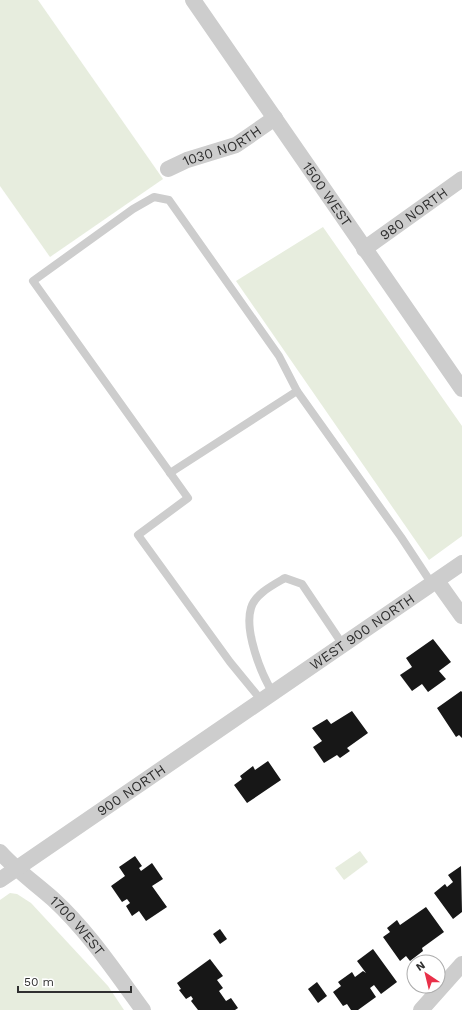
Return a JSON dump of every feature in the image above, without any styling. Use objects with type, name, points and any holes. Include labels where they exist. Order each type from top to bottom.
[{"type":"street","name":"1500 WEST","points":[[193,0],[462,389]]},
{"type":"street","name":"1030 NORTH","points":[[168,169],[187,160],[236,145],[274,118]]},
{"type":"street","name":"980 NORTH","points":[[364,249],[462,179]]},
{"type":"street","name":"WEST 900 NORTH","points":[[268,697],[462,563]]},
{"type":"street","points":[[435,582],[462,616]]},
{"type":"street","name":"900 NORTH","points":[[0,880],[268,697]]},
{"type":"street","name":"1700 WEST","points":[[0,852],[16,870],[53,899],[98,948],[143,1010]]},
{"type":"street","points":[[421,1010],[462,964]]},
{"type":"lane","points":[[268,697],[230,662],[138,535],[188,498],[33,281],[133,209],[154,197],[169,200],[279,356],[297,391],[401,537],[435,582]]},
{"type":"lane","points":[[170,473],[297,391]]},
{"type":"lane","points":[[268,697],[265,680],[259,664],[250,626],[251,607],[263,591],[285,578],[302,584],[343,645]]},
{"type":"green space","points":[[0,0],[38,0],[163,179],[50,257],[0,186]]},
{"type":"green space","points":[[323,227],[462,426],[462,536],[429,560],[236,281]]},
{"type":"green space","points":[[360,851],[368,862],[344,880],[335,868]]},
{"type":"green space","points":[[10,893],[17,894],[31,903],[108,986],[124,1010],[0,1010],[0,900]]},
{"type":"building","points":[[433,639],[451,662],[439,671],[446,679],[428,692],[422,684],[412,691],[400,675],[412,667],[406,658]]},
{"type":"building","points":[[461,691],[462,738],[459,735],[456,737],[437,708]]},
{"type":"building","points":[[352,711],[368,733],[347,748],[350,751],[340,758],[337,755],[324,763],[313,747],[322,741],[312,728],[327,719],[331,724]]},
{"type":"building","points":[[268,761],[281,780],[247,803],[234,785],[242,779],[240,776],[253,766],[255,770]]},
{"type":"building","points":[[135,856],[142,866],[139,868],[141,871],[152,863],[163,879],[152,886],[167,907],[146,921],[139,911],[132,916],[126,906],[130,903],[127,899],[122,902],[111,886],[125,876],[119,867]]},
{"type":"building","points":[[461,866],[462,912],[453,919],[434,893],[445,884],[447,887],[453,882],[448,875]]},
{"type":"building","points":[[426,907],[444,932],[422,948],[423,951],[419,954],[406,954],[406,956],[400,961],[383,937],[390,932],[387,928],[397,920],[400,925]]},
{"type":"building","points":[[220,929],[227,939],[220,944],[213,934]]},
{"type":"building","points":[[373,949],[397,982],[381,994],[374,985],[370,988],[376,997],[358,1010],[351,1010],[347,1004],[343,1006],[333,992],[341,986],[338,982],[352,972],[355,977],[363,971],[366,973],[357,961]]},
{"type":"building","points":[[210,959],[223,976],[217,980],[223,988],[219,991],[226,1001],[231,998],[238,1008],[235,1010],[198,1010],[191,1001],[193,999],[191,996],[186,999],[179,990],[181,989],[177,983]]},
{"type":"building","points":[[317,982],[327,996],[318,1003],[308,989]]}]
